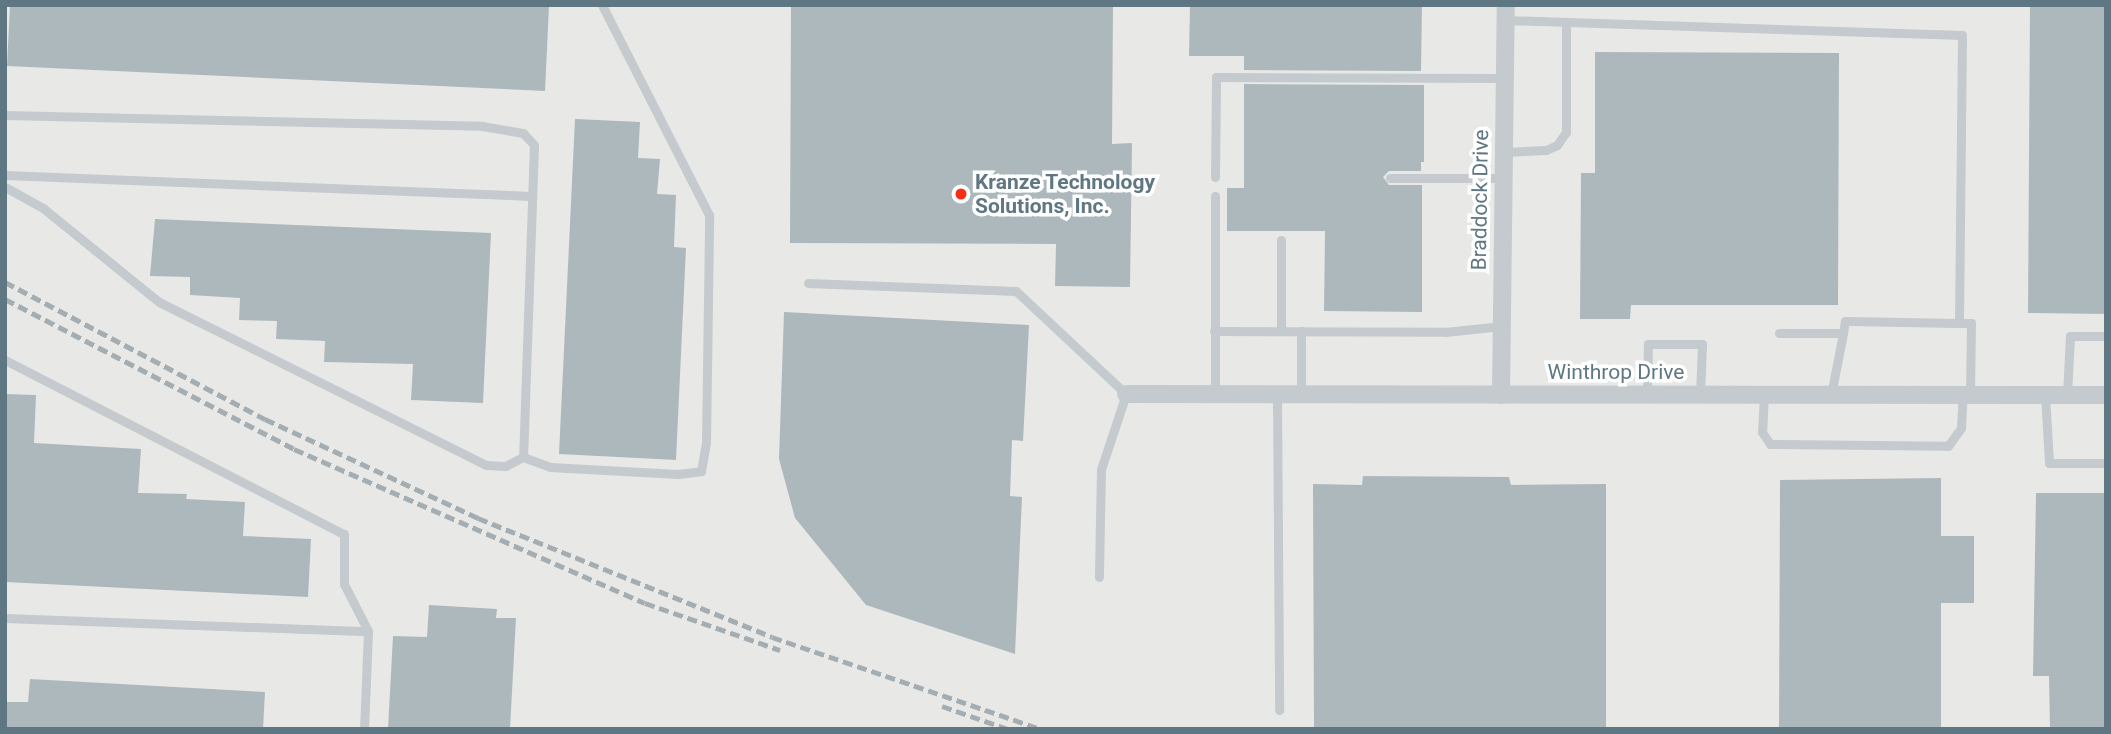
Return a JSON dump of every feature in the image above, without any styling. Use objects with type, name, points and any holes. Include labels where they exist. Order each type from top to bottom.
[{"type":"street","name":"Braddock Drive","points":[[1501,395],[1506,13]]},
{"type":"street","name":"Winthrop Drive","points":[[1126,394],[2106,396]]},
{"type":"lane","points":[[5,187],[43,208],[159,302],[486,465],[505,466],[523,457],[550,467],[678,474],[701,471],[706,443],[709,215],[602,5]]},
{"type":"lane","points":[[1506,13],[1566,22],[1962,35],[1959,323]]},
{"type":"lane","points":[[1504,152],[1546,150],[1557,145],[1566,132],[1566,22]]},
{"type":"lane","points":[[1215,177],[1216,77],[1505,78]]},
{"type":"lane","points":[[5,116],[482,126],[523,132],[534,145],[523,457]]},
{"type":"lane","points":[[5,175],[532,196]]},
{"type":"lane","points":[[1390,178],[1503,178]]},
{"type":"lane","points":[[1215,196],[1215,394]]},
{"type":"lane","points":[[1281,240],[1281,331]]},
{"type":"lane","points":[[808,283],[1016,291],[1126,394],[1101,469],[1099,577]]},
{"type":"lane","points":[[1764,395],[1762,432],[1770,444],[1948,446],[1961,428],[1971,323],[1845,321],[1831,395]]},
{"type":"lane","points":[[1214,331],[1444,332],[1502,326]]},
{"type":"lane","points":[[1301,331],[1301,394]]},
{"type":"lane","points":[[1779,333],[1843,333]]},
{"type":"lane","points":[[2067,395],[2070,336],[2106,336]]},
{"type":"lane","points":[[1647,395],[1648,344],[1702,344],[1700,395]]},
{"type":"lane","points":[[5,360],[344,534],[344,584],[368,631],[364,729]]},
{"type":"lane","points":[[1277,394],[1279,710]]},
{"type":"lane","points":[[2045,395],[2049,463],[2106,463]]},
{"type":"lane","points":[[5,618],[368,631]]},
{"type":"shaded area","points":[[5,5],[2106,5],[2106,729],[5,729]]},
{"type":"building","points":[[10,5],[549,5],[545,91],[7,66]]},
{"type":"building","name":"Kranze Technology Solutions, Inc.","points":[[791,5],[1113,5],[1112,144],[1132,143],[1130,287],[1055,286],[1056,244],[790,243]]},
{"type":"building","points":[[1190,5],[1422,5],[1421,71],[1244,70],[1244,56],[1189,56]]},
{"type":"building","points":[[2030,5],[2106,5],[2106,314],[2028,313]]},
{"type":"building","points":[[1595,52],[1839,53],[1838,305],[1631,305],[1630,319],[1580,319],[1581,173],[1595,173]]},
{"type":"building","points":[[1244,84],[1424,85],[1424,162],[1421,162],[1421,171],[1389,171],[1383,177],[1389,185],[1422,185],[1422,312],[1324,311],[1325,231],[1227,231],[1227,188],[1244,188]]},
{"type":"building","points":[[575,119],[640,122],[638,158],[660,159],[657,194],[676,195],[674,247],[686,248],[676,460],[559,454]]},
{"type":"building","points":[[155,219],[491,233],[483,403],[411,400],[413,364],[324,362],[325,341],[276,339],[277,321],[239,320],[240,298],[190,295],[190,277],[150,276]]},
{"type":"building","points":[[784,312],[1029,325],[1023,441],[1012,440],[1010,496],[1022,497],[1015,654],[866,605],[795,518],[779,459]]},
{"type":"building","points":[[5,394],[36,395],[34,443],[141,449],[138,493],[187,494],[186,499],[245,502],[243,536],[311,539],[308,597],[5,582]]},
{"type":"building","points":[[1363,476],[1509,477],[1511,485],[1606,484],[1606,729],[1314,729],[1313,484],[1362,485]]},
{"type":"building","points":[[1941,478],[1941,536],[1974,536],[1974,603],[1941,603],[1941,729],[1779,729],[1780,480]]},
{"type":"building","points":[[2036,493],[2106,493],[2106,729],[2050,729],[2049,676],[2033,676]]},
{"type":"building","points":[[429,605],[497,609],[496,618],[516,618],[510,729],[388,729],[393,636],[427,637]]},
{"type":"building","points":[[30,679],[265,692],[263,729],[5,729],[5,702],[28,702]]},
{"type":"railway","points":[[5,282],[265,419],[478,518],[772,637],[1041,729]]},
{"type":"railway","points":[[5,299],[294,449],[645,603],[780,650]]},
{"type":"railway","points":[[942,706],[1008,729]]},
{"type":"place","name":"Kranze Technology Solutions, Inc.","points":[[961,194]]}]
